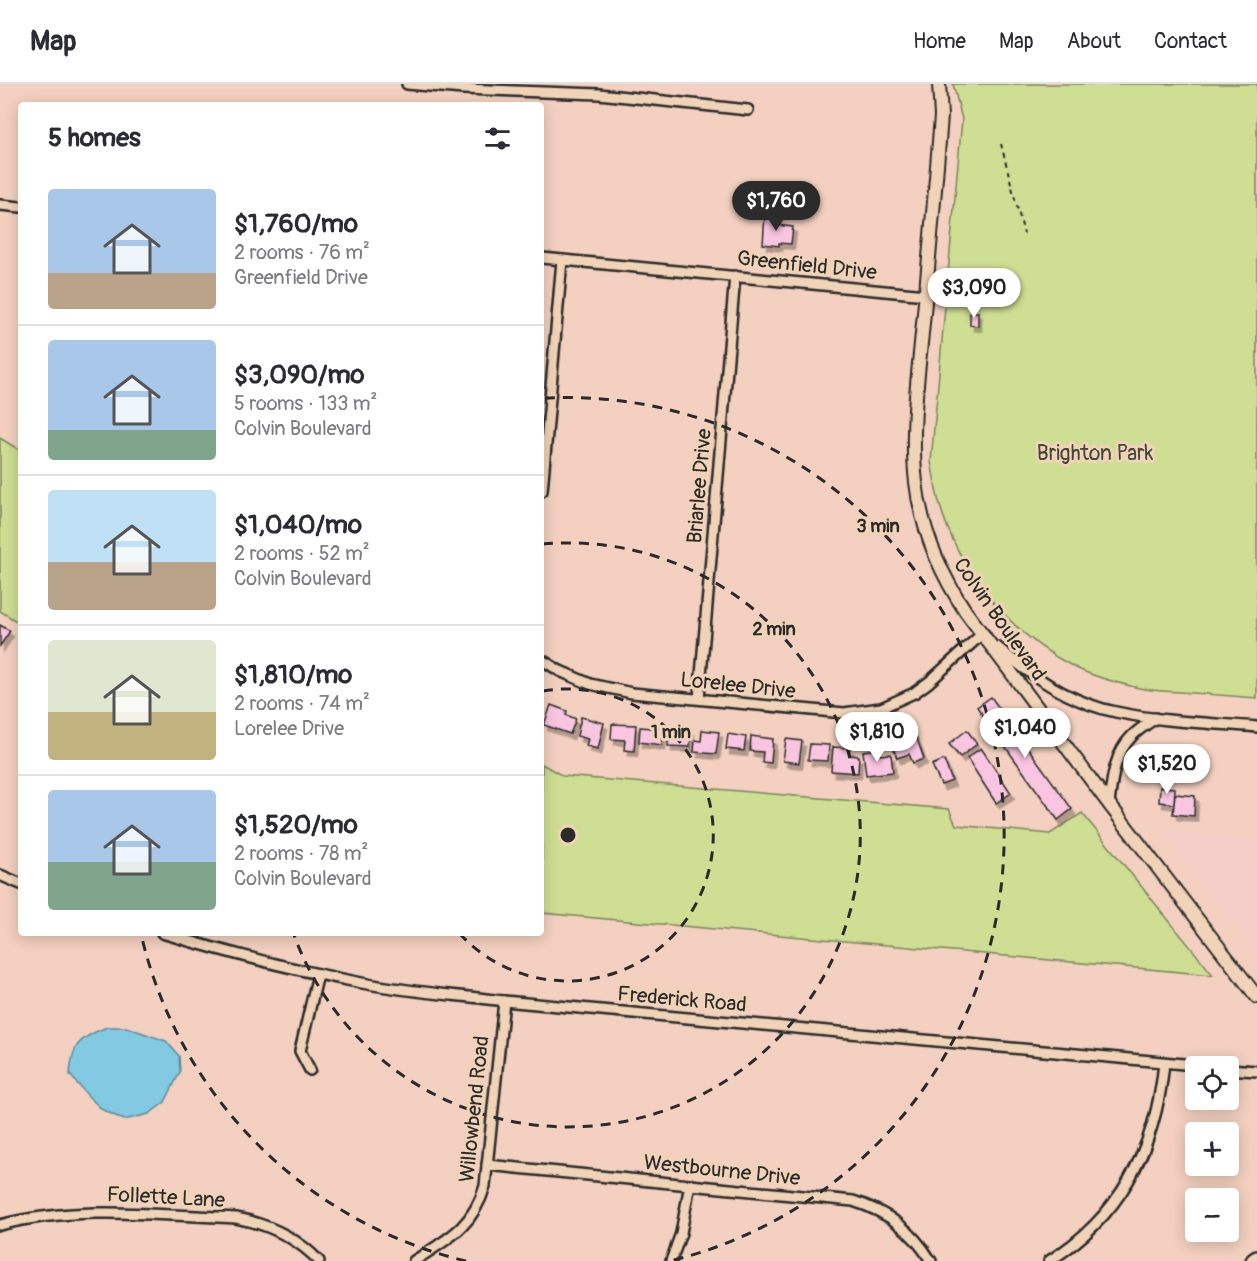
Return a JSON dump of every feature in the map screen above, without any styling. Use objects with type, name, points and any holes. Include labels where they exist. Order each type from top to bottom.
[{"type":"street","points":[[407,84],[463,89],[504,87],[598,94],[748,110]]},
{"type":"street","name":"Colvin Boulevard","points":[[939,84],[941,116],[913,432],[915,488],[926,532],[939,567],[951,590],[1108,804],[1257,997]]},
{"type":"street","points":[[0,206],[18,207]]},
{"type":"street","name":"Greenfield Drive","points":[[544,258],[926,295]]},
{"type":"street","points":[[544,468],[562,260]]},
{"type":"street","name":"Briarlee Drive","points":[[699,699],[735,276]]},
{"type":"street","points":[[983,633],[1016,664],[1063,693],[1114,712],[1257,727]]},
{"type":"street","name":"Lorelee Drive","points":[[544,661],[560,671],[600,687],[632,693],[826,712],[863,712],[915,693],[983,633]]},
{"type":"street","points":[[1108,804],[1119,754],[1131,736],[1155,718]]},
{"type":"street","points":[[0,875],[18,883]]},
{"type":"street","name":"Frederick Road","points":[[172,936],[318,974],[364,983],[504,1001],[1185,1065]]},
{"type":"street","points":[[310,1070],[300,1051],[318,974]]},
{"type":"street","name":"Willowbend Road","points":[[414,1261],[450,1238],[472,1216],[480,1202],[485,1186],[504,1001]]},
{"type":"street","points":[[1049,1261],[1080,1238],[1101,1217],[1131,1179],[1153,1129],[1164,1063]]},
{"type":"street","points":[[1239,1070],[1257,1071]]},
{"type":"street","name":"Westbourne Drive","points":[[487,1165],[854,1201],[871,1206],[900,1223],[914,1236],[931,1261]]},
{"type":"street","points":[[671,1261],[681,1233],[690,1184]]},
{"type":"street","name":"Follette Lane","points":[[0,1225],[57,1214],[91,1212],[236,1218],[263,1225],[288,1236],[319,1261]]},
{"type":"path","points":[[1001,144],[1024,234]]},
{"type":"shaded area","points":[[1162,830],[1257,839],[1257,955]]},
{"type":"green space","name":"Brighton Park","points":[[953,84],[1257,84],[1257,698],[1144,689],[1090,674],[1074,667],[1029,637],[1008,618],[973,576],[959,552],[939,502],[931,462],[962,119]]},
{"type":"green space","points":[[0,438],[18,449],[18,622],[0,611]]},
{"type":"green space","points":[[544,765],[563,776],[949,809],[956,825],[1050,834],[1082,813],[1213,975],[544,913]]},
{"type":"water","points":[[107,1027],[126,1027],[166,1041],[179,1056],[180,1072],[165,1102],[149,1114],[124,1120],[103,1110],[70,1075],[75,1049],[84,1039]]},
{"type":"building","points":[[765,215],[778,216],[777,225],[793,227],[791,244],[779,243],[779,246],[763,244]]},
{"type":"building","points":[[970,312],[978,312],[978,326],[970,325]]},
{"type":"building","points":[[0,625],[10,631],[0,646]]},
{"type":"building","points":[[991,697],[1072,809],[1058,820],[977,707]]},
{"type":"building","points":[[551,705],[567,711],[566,715],[576,719],[570,734],[544,725]]},
{"type":"building","points":[[581,717],[604,723],[598,749],[586,746],[588,739],[577,736]]},
{"type":"building","points":[[612,724],[636,725],[634,751],[624,750],[625,740],[611,739]]},
{"type":"building","points":[[640,727],[663,729],[662,745],[639,742]]},
{"type":"building","points":[[669,728],[691,729],[690,747],[668,746]]},
{"type":"building","points":[[702,730],[719,732],[716,754],[694,752],[695,740],[701,741]]},
{"type":"building","points":[[967,730],[977,744],[960,757],[949,744]]},
{"type":"building","points":[[728,734],[746,737],[744,751],[726,749]]},
{"type":"building","points":[[751,736],[773,739],[771,763],[762,762],[763,752],[750,751]]},
{"type":"building","points":[[916,736],[924,759],[913,763],[909,754],[897,758],[892,745]]},
{"type":"building","points":[[786,739],[802,741],[799,763],[783,761]]},
{"type":"building","points":[[810,744],[829,745],[828,761],[808,760]]},
{"type":"building","points":[[833,747],[850,748],[849,755],[859,756],[858,773],[831,771]]},
{"type":"building","points":[[981,748],[1011,793],[996,803],[967,758]]},
{"type":"building","points":[[879,749],[880,755],[891,754],[893,772],[866,775],[863,751]]},
{"type":"building","points":[[944,760],[952,781],[941,785],[932,765]]},
{"type":"building","points":[[1160,787],[1175,788],[1174,804],[1159,802]]},
{"type":"building","points":[[1175,794],[1195,796],[1194,816],[1173,814]]}]
